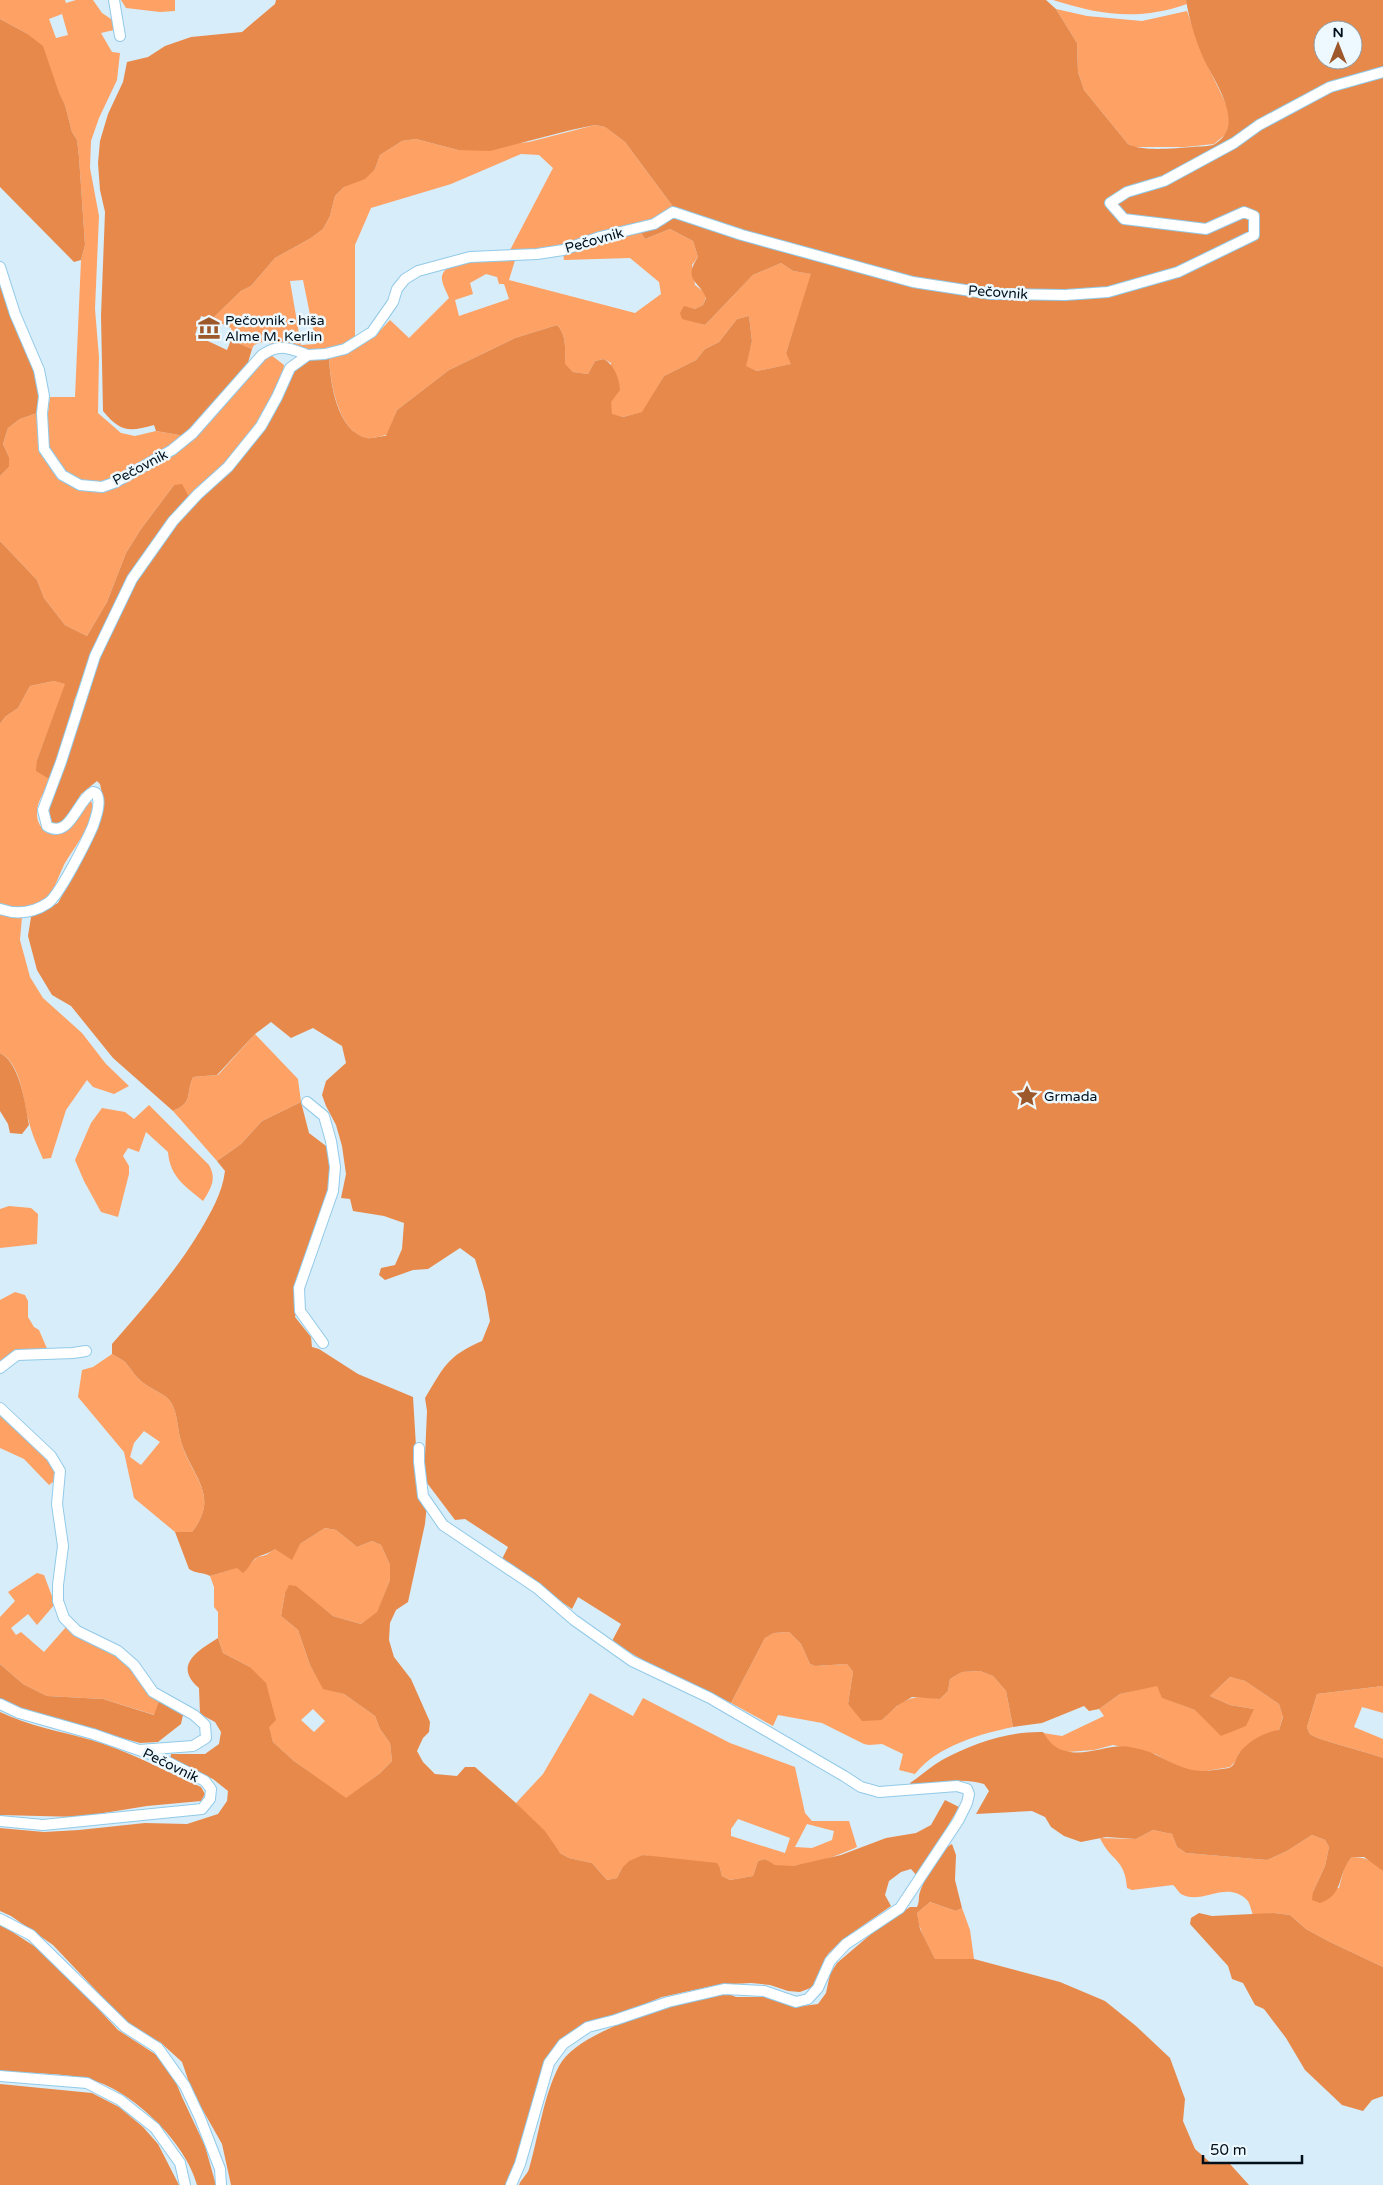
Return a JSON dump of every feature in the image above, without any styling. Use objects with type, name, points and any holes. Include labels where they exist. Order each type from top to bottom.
[{"type":"street","points":[[114,0],[120,36]]},
{"type":"street","name":"Pečovnik","points":[[0,267],[15,314],[39,370],[44,396],[42,413],[44,449],[62,476],[80,485],[102,487],[116,482],[172,450],[193,433],[262,356],[274,347],[291,348],[308,355],[325,354],[345,349],[372,332],[393,302],[397,289],[405,279],[418,271],[470,257],[537,254],[563,250],[600,237],[654,224],[673,212],[742,235],[914,282],[990,294],[1064,295],[1108,292],[1178,272],[1254,235],[1254,216],[1244,212],[1206,229],[1124,219],[1110,204],[1127,192],[1164,181],[1234,144],[1259,125],[1330,87],[1383,72]]},
{"type":"street","name":"Pečovnik","points":[[0,909],[28,913],[49,903],[58,891],[93,826],[98,796],[96,792],[90,793],[69,823],[60,828],[50,828],[47,826],[43,810],[61,762],[95,656],[132,579],[173,521],[198,494],[228,467],[261,426],[277,398],[290,368],[308,355]]},
{"type":"street","points":[[307,1102],[324,1116],[331,1141],[335,1167],[333,1191],[299,1288],[300,1311],[323,1343]]},
{"type":"street","points":[[0,1368],[17,1355],[72,1354],[86,1351]]},
{"type":"street","points":[[0,1408],[51,1456],[60,1471],[57,1504],[63,1546],[58,1601],[64,1618],[77,1631],[118,1651],[134,1665],[153,1692],[194,1715],[205,1725],[206,1738],[193,1746],[139,1750]]},
{"type":"street","points":[[419,1448],[418,1462],[423,1496],[443,1525],[537,1588],[574,1620],[632,1661],[710,1698],[860,1787],[879,1792],[957,1786],[967,1789],[969,1794],[968,1803],[958,1822],[900,1908],[846,1944],[830,1962],[818,1988],[808,2000],[796,2002],[764,1991],[724,1989],[668,2002],[588,2027],[563,2044],[549,2063],[520,2164],[512,2185]]},
{"type":"street","name":"Pečovnik","points":[[0,1704],[19,1713],[156,1756],[205,1782],[211,1789],[210,1799],[202,1809],[43,1825],[0,1821]]},
{"type":"street","points":[[0,1919],[31,1935],[125,2027],[158,2048],[185,2086],[200,2118],[220,2169],[221,2185]]},
{"type":"street","points":[[0,2076],[87,2082],[120,2100],[155,2128],[180,2163],[185,2185]]},
{"type":"shaded area","points":[[0,0],[65,0],[66,3],[76,0],[93,0],[102,13],[114,21],[114,30],[101,33],[112,52],[120,53],[117,80],[99,118],[91,141],[90,168],[99,216],[95,309],[99,357],[98,413],[121,433],[135,436],[156,431],[185,436],[113,480],[92,482],[77,479],[58,469],[50,453],[47,434],[50,397],[75,397],[81,260],[85,245],[79,157],[77,140],[72,132],[65,105],[26,33],[0,19]],"holes":[[[62,14],[68,35],[56,38],[49,19]]]},
{"type":"shaded area","points":[[121,0],[175,0],[175,11],[160,12],[126,8]]},
{"type":"shaded area","points":[[276,0],[1046,0],[1056,9],[1077,43],[1078,72],[1084,90],[1128,144],[1142,148],[1159,149],[1213,145],[1224,135],[1228,125],[1225,101],[1199,49],[1186,0],[1383,0],[1383,1686],[1317,1694],[1307,1727],[1309,1733],[1314,1736],[1383,1758],[1383,1871],[1364,1857],[1352,1857],[1344,1869],[1333,1895],[1320,1903],[1312,1900],[1313,1892],[1325,1866],[1329,1847],[1325,1840],[1312,1835],[1287,1851],[1267,1860],[1186,1853],[1177,1847],[1172,1834],[1153,1830],[1136,1839],[1106,1837],[1081,1842],[1064,1836],[1051,1827],[1045,1817],[1032,1811],[976,1814],[989,1791],[984,1784],[957,1781],[911,1787],[910,1783],[938,1762],[954,1754],[1004,1736],[1030,1732],[1043,1732],[1053,1745],[1066,1751],[1082,1752],[1122,1746],[1150,1752],[1191,1770],[1205,1771],[1229,1768],[1235,1763],[1240,1752],[1248,1744],[1263,1735],[1279,1730],[1283,1717],[1279,1704],[1245,1681],[1230,1677],[1210,1696],[1230,1705],[1254,1709],[1246,1726],[1221,1736],[1195,1710],[1162,1698],[1157,1686],[1120,1694],[1099,1709],[1089,1711],[1084,1706],[1042,1723],[1013,1727],[1006,1691],[993,1676],[980,1671],[962,1672],[950,1679],[948,1691],[940,1699],[912,1697],[897,1706],[882,1720],[862,1721],[848,1704],[853,1672],[847,1664],[815,1666],[810,1664],[801,1644],[789,1632],[774,1633],[765,1638],[731,1703],[656,1667],[612,1641],[621,1624],[578,1597],[572,1609],[501,1561],[508,1547],[465,1519],[455,1520],[424,1479],[427,1411],[425,1398],[442,1370],[454,1357],[470,1346],[482,1341],[490,1321],[485,1292],[475,1259],[460,1248],[428,1269],[413,1270],[385,1280],[379,1275],[381,1268],[395,1265],[402,1249],[404,1223],[384,1216],[353,1211],[350,1199],[341,1198],[346,1174],[342,1146],[336,1125],[322,1095],[326,1081],[346,1063],[342,1046],[313,1028],[291,1038],[271,1022],[255,1034],[217,1075],[193,1077],[186,1101],[180,1108],[173,1111],[113,1058],[71,1006],[52,995],[37,970],[28,936],[31,917],[58,903],[98,829],[103,798],[100,784],[97,781],[81,794],[64,822],[54,825],[48,818],[51,799],[96,662],[135,579],[178,519],[206,491],[287,384],[299,364],[318,358],[329,357],[331,379],[337,405],[349,426],[357,434],[367,438],[386,436],[397,410],[449,370],[515,338],[557,325],[564,338],[565,364],[573,372],[588,374],[595,361],[604,359],[614,369],[620,390],[611,402],[612,414],[623,417],[642,412],[664,376],[696,360],[705,349],[719,342],[737,319],[749,316],[752,341],[746,366],[757,371],[791,364],[786,353],[811,274],[793,271],[781,263],[753,275],[705,325],[682,319],[680,313],[684,306],[695,309],[703,305],[706,298],[692,276],[692,271],[698,257],[693,241],[670,229],[645,239],[640,231],[665,224],[677,212],[625,142],[605,127],[595,125],[571,130],[490,151],[458,150],[416,139],[402,141],[380,155],[375,169],[365,179],[344,187],[335,196],[330,216],[323,229],[275,258],[251,286],[241,291],[212,319],[201,316],[195,335],[227,350],[231,340],[252,349],[247,366],[185,436],[156,431],[154,425],[138,429],[120,427],[103,411],[101,316],[105,212],[100,190],[98,163],[100,141],[108,114],[123,82],[127,62],[148,57],[165,46],[191,37],[242,32],[275,4]]},
{"type":"shaded area","points":[[1053,0],[1186,0],[1187,4],[1152,13],[1120,14],[1087,9]]},
{"type":"shaded area","points":[[1056,9],[1087,16],[1142,21],[1187,11],[1202,54],[1227,106],[1230,120],[1226,134],[1214,144],[1185,147],[1134,147],[1128,144],[1084,90],[1078,72],[1077,43]]},
{"type":"shaded area","points":[[0,19],[26,33],[43,46],[65,105],[72,132],[77,140],[85,245],[81,260],[74,262],[0,187]]},
{"type":"shaded area","points":[[595,125],[605,127],[625,142],[677,212],[673,216],[547,250],[509,252],[553,168],[539,155],[521,154],[451,184],[371,208],[355,245],[355,341],[325,351],[271,346],[268,342],[254,345],[252,349],[231,340],[231,328],[212,319],[241,291],[251,286],[275,258],[323,229],[330,216],[335,196],[344,187],[375,169],[380,155],[402,141],[416,139],[458,150],[529,142]],"holes":[[[303,280],[316,344],[301,345],[290,281]]]},
{"type":"shaded area","points":[[670,229],[693,241],[698,257],[692,265],[695,285],[704,292],[706,297],[703,305],[695,309],[684,307],[682,318],[705,325],[753,275],[781,263],[793,271],[812,274],[786,353],[792,364],[757,371],[745,366],[752,341],[749,316],[737,319],[719,342],[705,349],[696,360],[664,376],[643,412],[623,417],[612,415],[610,403],[611,363],[604,359],[595,361],[588,374],[573,372],[565,365],[564,338],[557,325],[515,338],[449,370],[397,410],[387,435],[367,438],[357,434],[342,417],[331,379],[329,357],[376,335],[390,320],[409,338],[449,298],[442,279],[446,269],[463,261],[516,257],[509,280],[635,313],[661,294],[659,282],[630,258],[564,260],[563,253],[596,241],[640,231],[645,239]],"holes":[[[486,274],[497,277],[499,284],[504,284],[509,299],[459,316],[455,300],[473,294],[470,283]]]},
{"type":"shaded area","points":[[0,271],[41,381],[43,411],[20,419],[8,428],[3,444],[9,457],[9,467],[0,476]]},
{"type":"shaded area","points":[[271,355],[284,365],[280,383],[261,420],[248,438],[218,471],[189,497],[174,485],[141,529],[126,553],[107,602],[87,636],[65,625],[44,598],[37,580],[0,541],[0,476],[9,467],[9,457],[3,444],[8,428],[20,419],[43,411],[46,455],[56,476],[66,483],[79,488],[97,491],[197,434],[217,414],[257,364]]},
{"type":"shaded area","points":[[182,484],[189,497],[90,658],[74,701],[69,726],[51,780],[36,771],[37,760],[65,684],[54,681],[30,686],[18,708],[5,717],[0,724],[0,541],[37,580],[44,598],[65,625],[87,636],[107,602],[126,553],[141,529],[174,485]]},
{"type":"shaded area","points":[[54,681],[66,684],[37,760],[51,780],[38,805],[38,819],[40,825],[48,831],[67,831],[82,809],[91,801],[93,808],[88,825],[63,867],[48,899],[24,908],[8,907],[0,905],[0,724],[5,717],[18,708],[30,686]]},
{"type":"shaded area","points":[[0,911],[22,917],[20,940],[30,977],[43,998],[82,1033],[106,1064],[129,1086],[114,1094],[93,1087],[87,1080],[66,1110],[51,1158],[43,1159],[30,1127],[17,1074],[13,1065],[0,1053]]},
{"type":"shaded area","points":[[255,1034],[298,1079],[301,1102],[262,1121],[241,1144],[217,1161],[173,1111],[180,1108],[186,1101],[193,1077],[218,1075]]},
{"type":"shaded area","points":[[0,1053],[7,1058],[17,1074],[26,1106],[29,1125],[22,1134],[10,1133],[8,1124],[0,1111]]},
{"type":"shaded area","points":[[301,1102],[309,1133],[332,1153],[335,1167],[295,1317],[311,1337],[312,1347],[319,1349],[358,1374],[413,1397],[418,1479],[427,1504],[425,1524],[408,1602],[396,1610],[390,1623],[389,1640],[394,1657],[411,1679],[430,1722],[429,1732],[423,1738],[417,1751],[423,1762],[435,1774],[457,1776],[465,1767],[475,1767],[545,1831],[560,1853],[569,1858],[592,1863],[607,1880],[617,1878],[622,1868],[629,1861],[643,1855],[717,1863],[722,1876],[730,1880],[753,1876],[758,1861],[765,1859],[775,1865],[793,1866],[841,1855],[886,1838],[916,1833],[931,1825],[945,1800],[959,1807],[918,1877],[911,1869],[901,1872],[889,1881],[885,1895],[891,1906],[842,1940],[828,1954],[813,1987],[800,1992],[751,1983],[717,1985],[662,1997],[600,2022],[549,2059],[511,2185],[231,2185],[222,2144],[192,2091],[182,2062],[160,2042],[146,2036],[125,2021],[53,1945],[11,1916],[0,1911],[0,1828],[44,1832],[145,1823],[187,1824],[218,1814],[227,1801],[228,1791],[213,1779],[170,1761],[171,1754],[205,1754],[219,1744],[221,1732],[215,1722],[200,1714],[199,1688],[191,1680],[188,1673],[188,1666],[196,1654],[218,1638],[223,1653],[250,1667],[266,1683],[276,1720],[269,1727],[273,1742],[294,1761],[346,1798],[379,1774],[392,1761],[390,1743],[380,1729],[375,1716],[344,1694],[323,1689],[310,1665],[298,1630],[281,1616],[285,1593],[289,1585],[296,1586],[333,1616],[361,1624],[377,1612],[390,1580],[390,1565],[381,1545],[372,1541],[357,1547],[336,1530],[325,1528],[300,1544],[292,1560],[275,1549],[252,1561],[243,1573],[237,1568],[210,1576],[189,1569],[175,1532],[192,1532],[200,1519],[204,1507],[204,1496],[181,1441],[175,1410],[168,1399],[141,1381],[125,1362],[112,1354],[112,1344],[169,1276],[190,1247],[216,1203],[225,1171],[217,1161],[241,1144],[262,1121]]},
{"type":"shaded area","points":[[149,1105],[209,1165],[213,1175],[211,1188],[203,1201],[190,1191],[175,1175],[169,1161],[168,1152],[146,1132],[139,1152],[128,1148],[123,1156],[129,1166],[129,1174],[118,1217],[101,1212],[75,1160],[91,1123],[102,1108],[125,1112],[134,1119]]},
{"type":"shaded area","points":[[9,1206],[31,1208],[38,1214],[37,1244],[0,1248],[0,1209]]},
{"type":"shaded area","points":[[15,1292],[25,1295],[28,1301],[28,1317],[34,1327],[39,1330],[48,1351],[0,1365],[0,1300]]},
{"type":"shaded area","points":[[112,1354],[125,1362],[141,1381],[165,1396],[173,1405],[181,1441],[204,1496],[204,1507],[200,1519],[192,1532],[175,1532],[134,1498],[124,1452],[78,1397],[82,1370],[93,1367]],"holes":[[[144,1431],[160,1442],[141,1465],[130,1457],[134,1443]]]},
{"type":"shaded area","points":[[0,1415],[55,1468],[57,1479],[49,1485],[24,1459],[0,1448]]},
{"type":"shaded area","points":[[325,1528],[336,1530],[357,1547],[372,1541],[381,1545],[390,1565],[390,1580],[377,1613],[361,1624],[333,1616],[316,1603],[285,1593],[281,1616],[298,1630],[310,1665],[323,1688],[344,1694],[375,1716],[380,1729],[390,1743],[392,1761],[379,1774],[346,1799],[294,1761],[273,1742],[250,1667],[223,1653],[218,1638],[218,1612],[214,1607],[214,1587],[210,1576],[249,1564],[258,1557],[266,1555],[275,1549],[300,1544]],"holes":[[[313,1709],[325,1721],[314,1732],[301,1720]]]},
{"type":"shaded area","points":[[37,1573],[44,1575],[55,1604],[37,1625],[28,1614],[11,1628],[16,1635],[21,1632],[44,1652],[66,1627],[75,1635],[117,1655],[132,1668],[144,1688],[159,1701],[155,1715],[103,1699],[47,1696],[23,1684],[0,1664],[0,1617],[15,1601],[8,1592]]},
{"type":"shaded area","points":[[789,1632],[801,1644],[810,1664],[815,1666],[847,1664],[853,1672],[848,1704],[882,1720],[896,1707],[908,1700],[921,1697],[940,1699],[948,1691],[950,1679],[962,1672],[980,1671],[993,1676],[1006,1691],[1013,1727],[987,1733],[947,1749],[924,1764],[915,1774],[899,1770],[903,1754],[882,1744],[864,1744],[822,1723],[778,1715],[773,1726],[731,1703],[765,1638],[774,1633]]},
{"type":"shaded area","points":[[0,1664],[23,1684],[47,1696],[103,1699],[154,1715],[159,1701],[183,1715],[181,1724],[158,1742],[140,1743],[22,1710],[0,1699]]},
{"type":"shaded area","points":[[1230,1677],[1245,1681],[1279,1704],[1283,1716],[1279,1730],[1239,1753],[1237,1760],[1230,1767],[1206,1771],[1189,1771],[1155,1754],[1113,1745],[1094,1750],[1067,1752],[1052,1746],[1043,1733],[1062,1736],[1104,1716],[1099,1709],[1120,1694],[1157,1685],[1163,1698],[1195,1710],[1254,1709],[1230,1705],[1210,1696]]},
{"type":"shaded area","points":[[1383,1686],[1383,1713],[1362,1707],[1354,1727],[1383,1739],[1383,1758],[1321,1739],[1309,1733],[1307,1727],[1317,1694]]},
{"type":"shaded area","points":[[590,1693],[633,1716],[643,1698],[730,1743],[795,1767],[805,1813],[812,1821],[849,1821],[857,1847],[828,1858],[794,1866],[774,1865],[765,1859],[758,1861],[753,1876],[730,1880],[722,1876],[720,1868],[643,1855],[622,1868],[617,1878],[607,1880],[592,1863],[569,1858],[560,1853],[516,1803],[543,1774]],"holes":[[[738,1819],[790,1838],[785,1853],[731,1836],[731,1829]],[[807,1824],[834,1831],[832,1840],[812,1848],[795,1847]]]},
{"type":"shaded area","points":[[0,1712],[33,1725],[91,1740],[119,1750],[201,1787],[205,1794],[201,1801],[147,1806],[79,1817],[0,1815]]},
{"type":"shaded area","points":[[1153,1830],[1172,1834],[1177,1847],[1186,1853],[1267,1860],[1287,1851],[1312,1835],[1325,1840],[1329,1847],[1325,1866],[1313,1892],[1339,1888],[1345,1865],[1352,1857],[1373,1862],[1383,1871],[1383,1967],[1306,1929],[1290,1915],[1274,1913],[1253,1915],[1248,1901],[1239,1894],[1222,1892],[1189,1897],[1181,1894],[1173,1885],[1132,1890],[1127,1888],[1126,1878],[1120,1865],[1104,1846],[1100,1838],[1136,1839]]},
{"type":"shaded area","points":[[952,1844],[956,1855],[955,1880],[962,1908],[956,1911],[930,1902],[917,1913],[920,1929],[935,1959],[974,1959],[1060,1982],[1105,2001],[1136,2026],[1170,2058],[1185,2099],[1183,2121],[1195,2149],[1212,2164],[1230,2164],[1249,2185],[519,2185],[529,2169],[549,2090],[559,2066],[570,2052],[610,2028],[634,2018],[724,1992],[736,1997],[777,1997],[796,2007],[818,2004],[826,1993],[830,1974],[837,1963],[877,1929],[910,1907],[917,1907],[925,1880],[938,1858]]},
{"type":"shaded area","points":[[930,1902],[956,1911],[962,1908],[970,1930],[974,1959],[935,1959],[921,1931],[917,1913]]},
{"type":"shaded area","points":[[1199,1913],[1212,1916],[1274,1913],[1290,1915],[1306,1929],[1383,1967],[1383,2096],[1372,2100],[1363,2111],[1342,2105],[1305,2070],[1286,2038],[1264,2009],[1255,2005],[1243,1983],[1232,1979],[1228,1966],[1190,1924],[1191,1918]]},
{"type":"shaded area","points":[[0,1924],[48,1955],[118,2030],[155,2054],[170,2068],[205,2146],[216,2185],[197,2185],[191,2169],[170,2136],[141,2107],[108,2086],[81,2077],[0,2071]]},
{"type":"shaded area","points":[[0,2084],[92,2093],[119,2107],[143,2127],[158,2144],[179,2185],[0,2185]]},
{"type":"place","name":"Pečovnik - hiša Alme M. Kerlin","points":[[209,328]]},
{"type":"place","name":"Grmada","points":[[1027,1096]]}]
